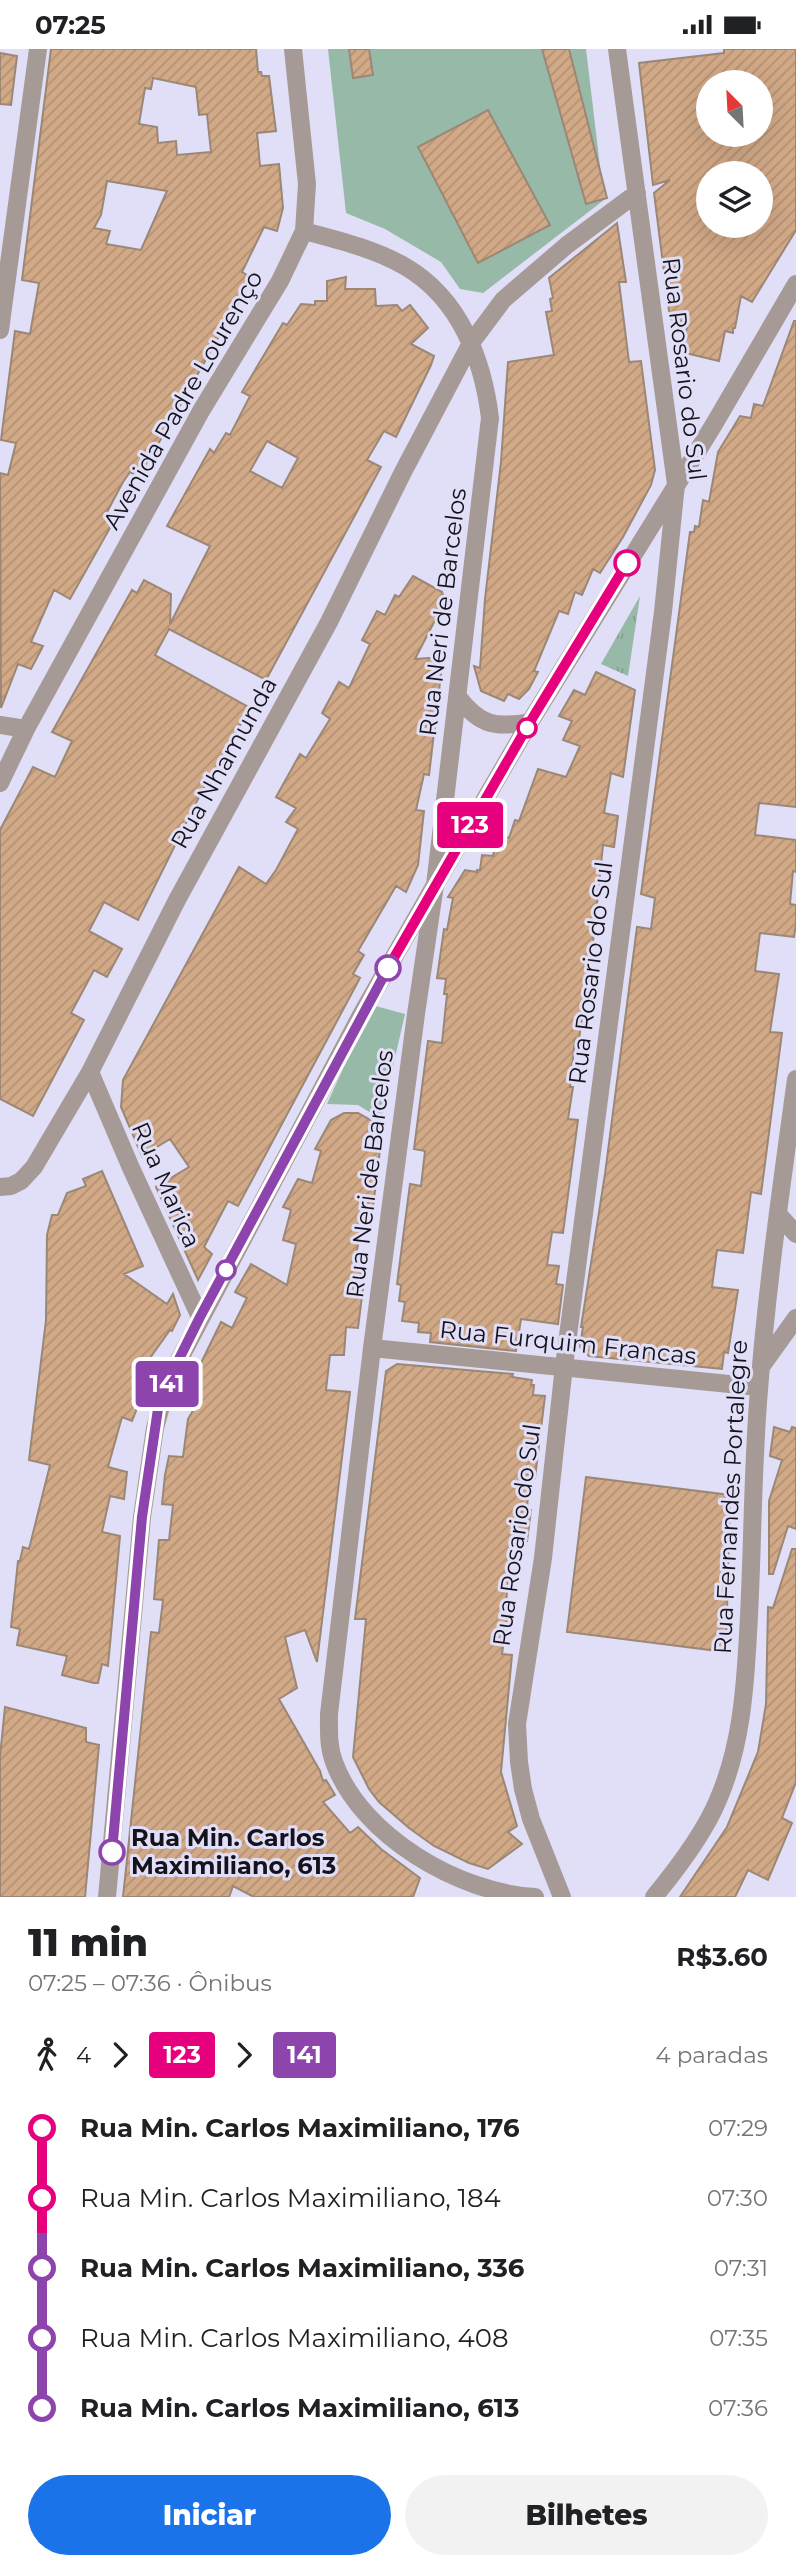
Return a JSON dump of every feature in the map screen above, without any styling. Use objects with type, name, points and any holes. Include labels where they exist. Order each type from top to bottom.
[{"type":"street","points":[[0,330],[38,49]]},
{"type":"street","name":"Avenida Padre Lourenço","points":[[0,783],[26,729],[201,411],[280,281],[304,231],[307,184],[293,49]]},
{"type":"street","name":"Rua Rosario do Sul","points":[[562,1897],[531,1819],[523,1789],[517,1724],[543,1558],[564,1366],[663,612],[676,484],[617,49]]},
{"type":"street","name":"Rua Nhamunda","points":[[0,1187],[21,1181],[34,1167],[90,1072],[177,900],[329,622],[403,472],[471,344],[503,300],[567,245],[637,193]]},
{"type":"street","points":[[304,231],[347,243],[405,267],[432,287],[463,327],[471,344]]},
{"type":"street","points":[[107,1897],[149,1461],[158,1409],[168,1381],[361,1015],[435,885],[530,722],[713,426],[796,284]]},
{"type":"street","name":"Rua Neri de Barcelos","points":[[471,344],[486,390],[490,418],[435,885],[372,1348],[328,1740],[342,1779],[368,1815],[416,1855],[456,1877],[493,1890],[535,1897]]},
{"type":"street","points":[[458,697],[468,710],[494,726],[530,722]]},
{"type":"street","points":[[0,725],[26,729]]},
{"type":"street","name":"Rua Marica","points":[[90,1072],[200,1317]]},
{"type":"street","name":"Rua Fernandes Portalegre","points":[[654,1897],[693,1844],[718,1801],[740,1724],[752,1563],[752,1504],[759,1387],[796,1079]]},
{"type":"street","points":[[778,1214],[796,1234]]},
{"type":"street","points":[[762,1365],[796,1318]]},
{"type":"street","name":"Rua Furquim Francas","points":[[372,1348],[759,1387]]},
{"type":"green space","points":[[328,49],[586,49],[604,200],[483,293],[460,289],[441,262],[385,229],[346,213]]},
{"type":"green space","points":[[640,596],[628,676],[601,664]]},
{"type":"green space","points":[[372,1005],[405,1014],[381,1119],[358,1105],[327,1104]]},
{"type":"building","points":[[51,49],[256,49],[258,72],[261,72],[262,76],[269,76],[276,131],[257,133],[260,166],[279,164],[283,208],[277,231],[264,227],[242,272],[252,278],[138,477],[130,472],[123,482],[106,514],[115,519],[70,599],[54,590],[31,642],[43,646],[31,669],[18,664],[1,708],[0,473],[8,475],[16,443],[1,440],[15,331],[30,334],[39,283],[22,280]],"holes":[[[153,78],[196,87],[199,115],[207,114],[211,152],[177,155],[176,141],[158,143],[157,127],[139,124],[145,88],[151,89]],[[107,181],[167,191],[141,250],[106,244],[110,231],[94,228],[101,215]]]},
{"type":"building","points":[[349,49],[369,49],[373,75],[353,78]]},
{"type":"building","points":[[542,49],[569,49],[607,198],[586,204]]},
{"type":"building","points":[[724,49],[796,49],[796,230],[752,302],[741,296],[735,328],[733,333],[725,331],[719,361],[681,352],[688,323],[670,319],[654,193],[670,180],[653,185],[639,63],[724,53]]},
{"type":"building","points":[[0,53],[17,56],[11,105],[0,104]]},
{"type":"building","points":[[488,110],[550,225],[478,263],[418,147]]},
{"type":"building","points":[[617,223],[626,282],[619,282],[629,362],[641,361],[655,470],[651,485],[600,573],[593,569],[582,595],[575,592],[568,614],[559,611],[534,671],[538,672],[529,689],[519,699],[508,694],[504,701],[481,691],[474,666],[480,668],[501,462],[508,362],[554,355],[546,312],[552,311],[550,299],[553,298],[549,278]]},
{"type":"building","points":[[346,277],[345,289],[375,289],[376,306],[397,305],[402,311],[410,305],[428,328],[411,344],[434,356],[431,365],[396,437],[384,431],[367,460],[381,467],[266,680],[169,629],[155,655],[250,708],[200,795],[138,920],[104,902],[89,931],[122,949],[107,977],[94,970],[71,1013],[84,1020],[33,1116],[0,1099],[0,830],[33,767],[55,777],[72,741],[52,732],[132,590],[137,593],[144,580],[171,594],[170,624],[210,546],[167,526],[210,449],[214,453],[226,433],[230,435],[250,396],[242,392],[283,323],[287,325],[301,304],[315,305],[315,301],[327,301],[327,281]],"holes":[[[267,441],[298,458],[282,488],[250,471]]]},
{"type":"building","points":[[794,321],[796,807],[759,803],[755,835],[796,840],[796,872],[793,871],[790,904],[796,905],[796,924],[794,937],[760,933],[755,971],[779,974],[770,1032],[782,1033],[761,1194],[751,1192],[743,1253],[717,1250],[712,1287],[738,1290],[728,1353],[724,1352],[722,1369],[589,1356],[580,1347],[581,1327],[605,1174],[637,927],[651,929],[655,898],[641,894],[690,532],[694,532],[695,526],[699,527],[703,500],[709,502],[718,452],[740,416],[751,418],[754,404],[763,406]]},
{"type":"building","points":[[413,576],[442,592],[445,601],[415,659],[443,657],[429,775],[424,774],[416,810],[424,811],[418,865],[406,892],[396,886],[358,951],[364,955],[353,974],[360,978],[238,1206],[228,1201],[204,1247],[212,1254],[198,1280],[156,1187],[189,1167],[170,1139],[142,1156],[121,1107],[123,1080],[239,867],[266,884],[276,870],[298,829],[286,822],[296,808],[276,797],[300,754],[306,758],[330,719],[322,713],[339,682],[349,688],[370,644],[362,640],[377,611],[385,615],[395,595],[399,597]]},
{"type":"building","points":[[596,672],[635,690],[623,777],[611,773],[604,813],[618,816],[614,847],[603,845],[579,1040],[575,1039],[570,1087],[573,1087],[568,1119],[578,1120],[563,1233],[552,1232],[547,1265],[559,1266],[556,1284],[563,1285],[558,1324],[521,1319],[516,1351],[430,1342],[431,1333],[418,1332],[419,1323],[402,1321],[405,1302],[399,1301],[401,1285],[397,1284],[410,1184],[421,1186],[425,1151],[414,1149],[428,1041],[442,1043],[446,979],[437,978],[444,929],[447,930],[453,898],[448,897],[465,870],[477,872],[480,870],[482,855],[493,856],[497,835],[509,838],[515,820],[519,821],[538,769],[566,777],[580,746],[563,740],[572,721],[559,716],[574,690],[585,695]]},
{"type":"building","points":[[344,1113],[358,1113],[374,1122],[380,1131],[381,1142],[370,1231],[361,1229],[355,1260],[366,1264],[358,1328],[346,1327],[344,1355],[330,1355],[326,1390],[350,1392],[317,1662],[305,1630],[285,1637],[297,1688],[279,1699],[323,1781],[326,1780],[335,1795],[323,1802],[350,1833],[358,1827],[381,1849],[420,1878],[413,1897],[254,1897],[233,1886],[229,1897],[123,1897],[151,1632],[159,1633],[163,1600],[154,1599],[159,1540],[169,1540],[173,1505],[162,1504],[165,1475],[169,1456],[183,1457],[188,1419],[197,1404],[182,1402],[221,1322],[232,1328],[247,1298],[235,1292],[251,1264],[287,1285],[296,1244],[283,1240],[291,1210],[283,1207],[298,1179],[312,1183],[321,1151],[315,1149],[331,1120]]},
{"type":"building","points":[[102,1171],[143,1266],[124,1274],[167,1304],[173,1294],[180,1315],[172,1331],[170,1330],[140,1372],[149,1378],[132,1421],[122,1417],[108,1467],[127,1472],[124,1499],[110,1496],[102,1532],[120,1536],[108,1666],[102,1664],[98,1683],[94,1683],[62,1675],[67,1656],[17,1645],[20,1629],[11,1627],[18,1561],[23,1547],[29,1549],[50,1465],[29,1460],[46,1320],[47,1235],[52,1215],[58,1215],[67,1193],[86,1186],[83,1179]]},
{"type":"building","points":[[397,1364],[513,1374],[512,1377],[532,1380],[533,1395],[545,1396],[535,1478],[529,1477],[527,1510],[531,1510],[527,1541],[513,1539],[506,1602],[509,1603],[502,1654],[512,1655],[501,1772],[517,1826],[508,1832],[522,1844],[488,1869],[434,1846],[409,1828],[379,1802],[369,1789],[353,1757],[366,1619],[355,1619],[386,1371]]},
{"type":"building","points":[[774,1427],[790,1432],[792,1427],[796,1428],[796,1529],[788,1526],[773,1574],[769,1574],[769,1501],[782,1460],[770,1456]]},
{"type":"building","points":[[586,1477],[730,1495],[726,1652],[567,1632]]},
{"type":"building","points":[[792,1549],[796,1549],[796,1782],[782,1818],[792,1823],[768,1880],[748,1870],[735,1897],[680,1897],[727,1827],[758,1752],[766,1704],[768,1607],[773,1608]]},
{"type":"building","points":[[5,1707],[86,1728],[86,1742],[99,1745],[85,1897],[0,1897],[0,1756]]},
{"type":"bus line","name":"123","points":[[388,968],[530,722],[627,563]]},
{"type":"bus line","name":"141","points":[[112,1852],[142,1517],[158,1409],[168,1381],[200,1317],[388,968]]},
{"type":"place","name":"Rua Min. Carlos Maximiliano, 613","points":[[112,1852]]}]
